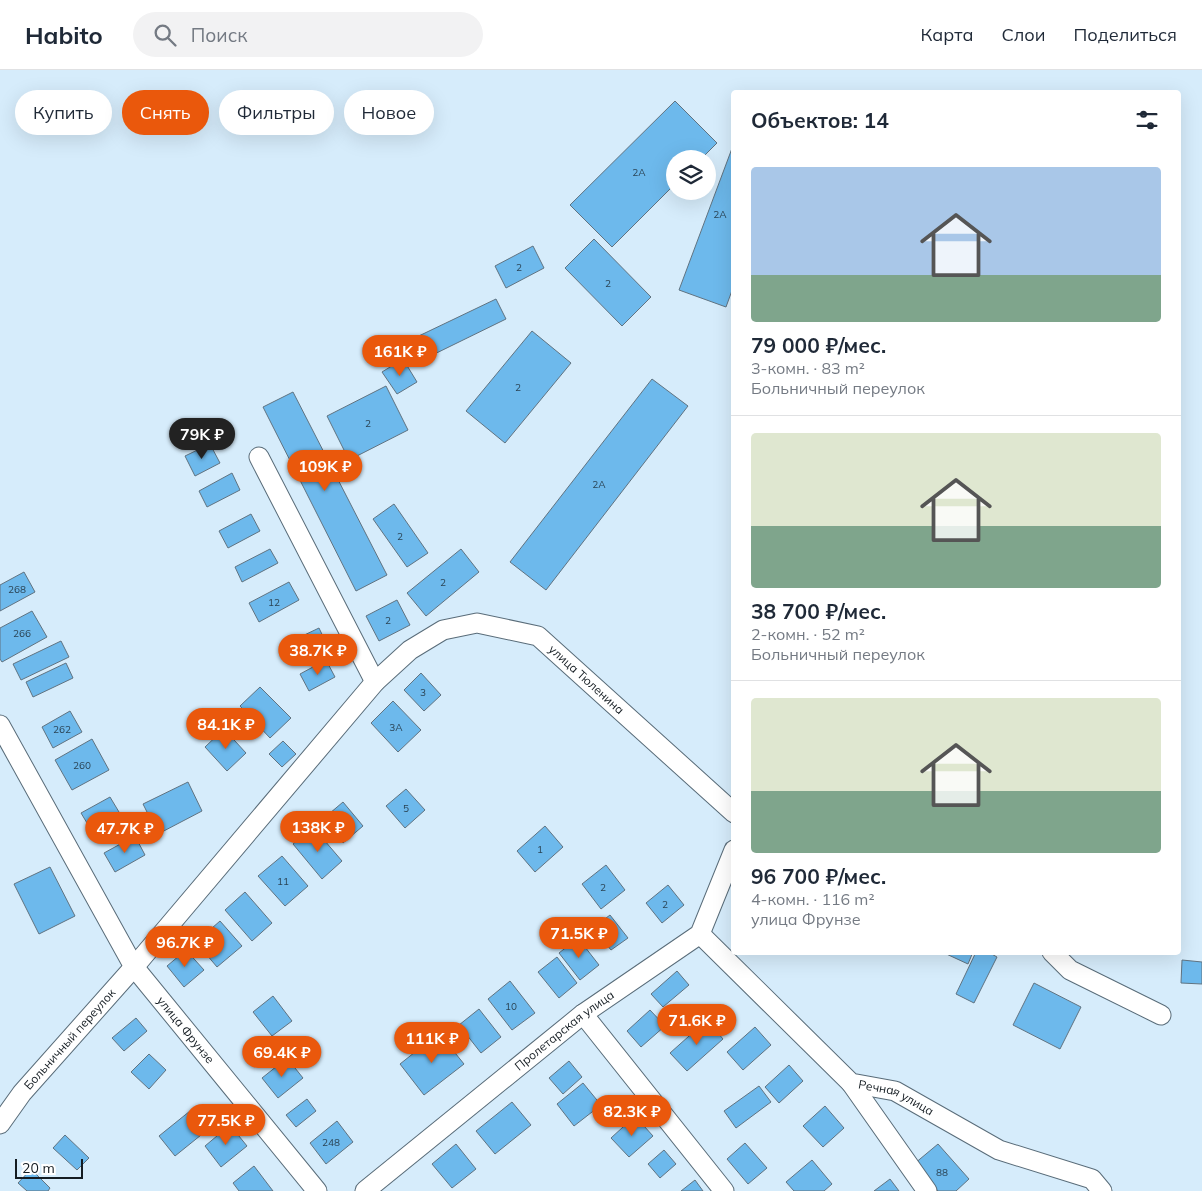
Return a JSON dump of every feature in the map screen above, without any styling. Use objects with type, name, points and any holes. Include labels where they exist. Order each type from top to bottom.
[{"type":"street","points":[[259,458],[374,682]]},
{"type":"street","name":"улица Тюленина","points":[[410,650],[442,630],[477,623],[538,636],[731,809]]},
{"type":"street","name":"Больничный переулок","points":[[0,1124],[22,1093],[134,967],[374,682],[410,650]]},
{"type":"street","name":"улица Фрунзе","points":[[0,725],[134,967],[316,1191]]},
{"type":"street","points":[[700,934],[731,857]]},
{"type":"street","name":"Пролетарская улица","points":[[365,1191],[582,1014],[700,934]]},
{"type":"street","name":"Речная улица","points":[[700,934],[851,1082],[896,1091],[999,1150],[1092,1179],[1102,1191]]},
{"type":"street","points":[[1055,955],[1070,970],[1161,1016]]},
{"type":"street","points":[[582,1014],[724,1191]]},
{"type":"street","points":[[851,1082],[927,1191]]},
{"type":"building","points":[[675,101],[717,143],[710,150],[666,150],[666,193],[612,247],[570,205]]},
{"type":"building","points":[[731,151],[731,293],[726,307],[679,290],[713,200],[716,200],[716,191]]},
{"type":"building","points":[[594,239],[651,297],[622,326],[565,268]]},
{"type":"building","points":[[533,246],[544,268],[506,288],[495,266]]},
{"type":"building","points":[[496,299],[506,319],[412,365],[402,344]]},
{"type":"building","points":[[532,331],[571,363],[505,443],[466,411]]},
{"type":"building","points":[[403,359],[417,382],[397,394],[382,372]]},
{"type":"building","points":[[652,379],[688,406],[546,590],[510,562]]},
{"type":"building","points":[[386,386],[408,430],[349,460],[327,416]]},
{"type":"building","points":[[293,392],[387,575],[356,591],[263,407]]},
{"type":"building","points":[[210,444],[220,463],[195,476],[185,456]]},
{"type":"building","points":[[232,473],[240,490],[207,507],[199,491]]},
{"type":"building","points":[[394,504],[428,553],[407,567],[373,519]]},
{"type":"building","points":[[251,514],[260,531],[228,548],[219,531]]},
{"type":"building","points":[[270,549],[278,563],[242,582],[235,567]]},
{"type":"building","points":[[461,549],[479,572],[426,616],[407,593]]},
{"type":"building","points":[[24,572],[35,592],[0,611],[0,585]]},
{"type":"building","points":[[289,582],[299,600],[259,622],[249,603]]},
{"type":"building","points":[[397,600],[410,625],[379,641],[366,616]]},
{"type":"building","points":[[32,611],[47,637],[2,662],[0,659],[0,628]]},
{"type":"building","points":[[319,628],[328,647],[306,658],[296,639]]},
{"type":"building","points":[[61,641],[69,657],[21,680],[13,664]]},
{"type":"building","points":[[326,660],[335,677],[309,691],[300,674]]},
{"type":"building","points":[[66,663],[73,678],[33,697],[26,682]]},
{"type":"building","points":[[421,673],[441,695],[424,711],[404,690]]},
{"type":"building","points":[[260,687],[291,718],[270,738],[240,706]]},
{"type":"building","points":[[393,701],[421,730],[398,752],[371,723]]},
{"type":"building","points":[[70,711],[82,732],[53,748],[42,727]]},
{"type":"building","points":[[224,729],[246,753],[227,771],[205,747]]},
{"type":"building","points":[[92,739],[109,770],[72,790],[55,760]]},
{"type":"building","points":[[283,741],[296,754],[282,767],[269,754]]},
{"type":"building","points":[[188,782],[202,811],[158,834],[143,804]]},
{"type":"building","points":[[406,789],[425,810],[405,828],[386,806]]},
{"type":"building","points":[[110,797],[122,817],[93,833],[81,813]]},
{"type":"building","points":[[343,802],[363,826],[343,843],[323,819]]},
{"type":"building","points":[[545,826],[563,847],[535,872],[517,851]]},
{"type":"building","points":[[313,827],[342,861],[322,879],[293,844]]},
{"type":"building","points":[[135,836],[145,855],[115,872],[104,853]]},
{"type":"building","points":[[282,856],[308,886],[285,906],[258,876]]},
{"type":"building","points":[[606,865],[625,890],[601,909],[582,884]]},
{"type":"building","points":[[50,867],[75,916],[39,934],[14,884]]},
{"type":"building","points":[[668,885],[684,905],[662,923],[646,903]]},
{"type":"building","points":[[245,892],[272,923],[252,941],[225,910]]},
{"type":"building","points":[[610,915],[628,938],[611,950],[593,928]]},
{"type":"building","points":[[220,921],[242,946],[217,967],[196,942]]},
{"type":"building","points":[[578,938],[599,965],[580,980],[559,953]]},
{"type":"building","points":[[186,950],[204,970],[184,987],[167,966]]},
{"type":"building","points":[[948,955],[972,955],[968,964]]},
{"type":"building","points":[[975,955],[993,955],[997,957],[974,1003],[956,994]]},
{"type":"building","points":[[557,957],[577,983],[559,998],[538,972]]},
{"type":"building","points":[[1182,960],[1202,962],[1202,984],[1181,983]]},
{"type":"building","points":[[677,971],[689,985],[663,1007],[651,994]]},
{"type":"building","points":[[510,981],[535,1013],[512,1030],[488,999]]},
{"type":"building","points":[[1034,983],[1081,1007],[1060,1049],[1013,1025]]},
{"type":"building","points":[[273,996],[292,1021],[272,1036],[253,1012]]},
{"type":"building","points":[[479,1009],[501,1037],[481,1053],[459,1025]]},
{"type":"building","points":[[650,1010],[665,1026],[641,1047],[627,1031]]},
{"type":"building","points":[[136,1018],[147,1031],[124,1051],[112,1038]]},
{"type":"building","points":[[707,1020],[723,1039],[687,1071],[670,1053]]},
{"type":"building","points":[[755,1027],[771,1045],[743,1070],[727,1052]]},
{"type":"building","points":[[439,1033],[464,1064],[424,1095],[400,1064]]},
{"type":"building","points":[[149,1054],[166,1070],[149,1089],[131,1072]]},
{"type":"building","points":[[287,1058],[303,1078],[278,1098],[262,1078]]},
{"type":"building","points":[[569,1061],[582,1077],[563,1094],[549,1078]]},
{"type":"building","points":[[789,1065],[803,1081],[779,1103],[765,1087]]},
{"type":"building","points":[[583,1083],[601,1105],[574,1126],[557,1104]]},
{"type":"building","points":[[759,1086],[771,1102],[736,1128],[724,1111]]},
{"type":"building","points":[[307,1099],[316,1111],[296,1127],[286,1115]]},
{"type":"building","points":[[512,1102],[531,1125],[495,1154],[476,1131]]},
{"type":"building","points":[[825,1106],[844,1128],[823,1147],[803,1126]]},
{"type":"building","points":[[190,1111],[206,1131],[175,1156],[159,1136]]},
{"type":"building","points":[[635,1116],[653,1136],[629,1157],[611,1138]]},
{"type":"building","points":[[337,1121],[353,1142],[326,1164],[310,1143]]},
{"type":"building","points":[[230,1125],[247,1146],[221,1167],[205,1146]]},
{"type":"building","points":[[65,1135],[89,1158],[77,1170],[53,1148]]},
{"type":"building","points":[[745,1143],[767,1168],[748,1184],[727,1159]]},
{"type":"building","points":[[456,1144],[476,1169],[452,1188],[432,1164]]},
{"type":"building","points":[[938,1144],[969,1179],[956,1191],[938,1191],[914,1164]]},
{"type":"building","points":[[664,1150],[676,1164],[660,1178],[648,1164]]},
{"type":"building","points":[[812,1160],[832,1184],[824,1191],[794,1191],[786,1182]]},
{"type":"building","points":[[254,1166],[273,1191],[239,1191],[233,1183]]},
{"type":"building","points":[[31,1169],[50,1188],[48,1191],[27,1191],[18,1183]]},
{"type":"building","points":[[890,1179],[899,1191],[874,1191]]},
{"type":"building","points":[[695,1180],[703,1191],[681,1191]]}]
